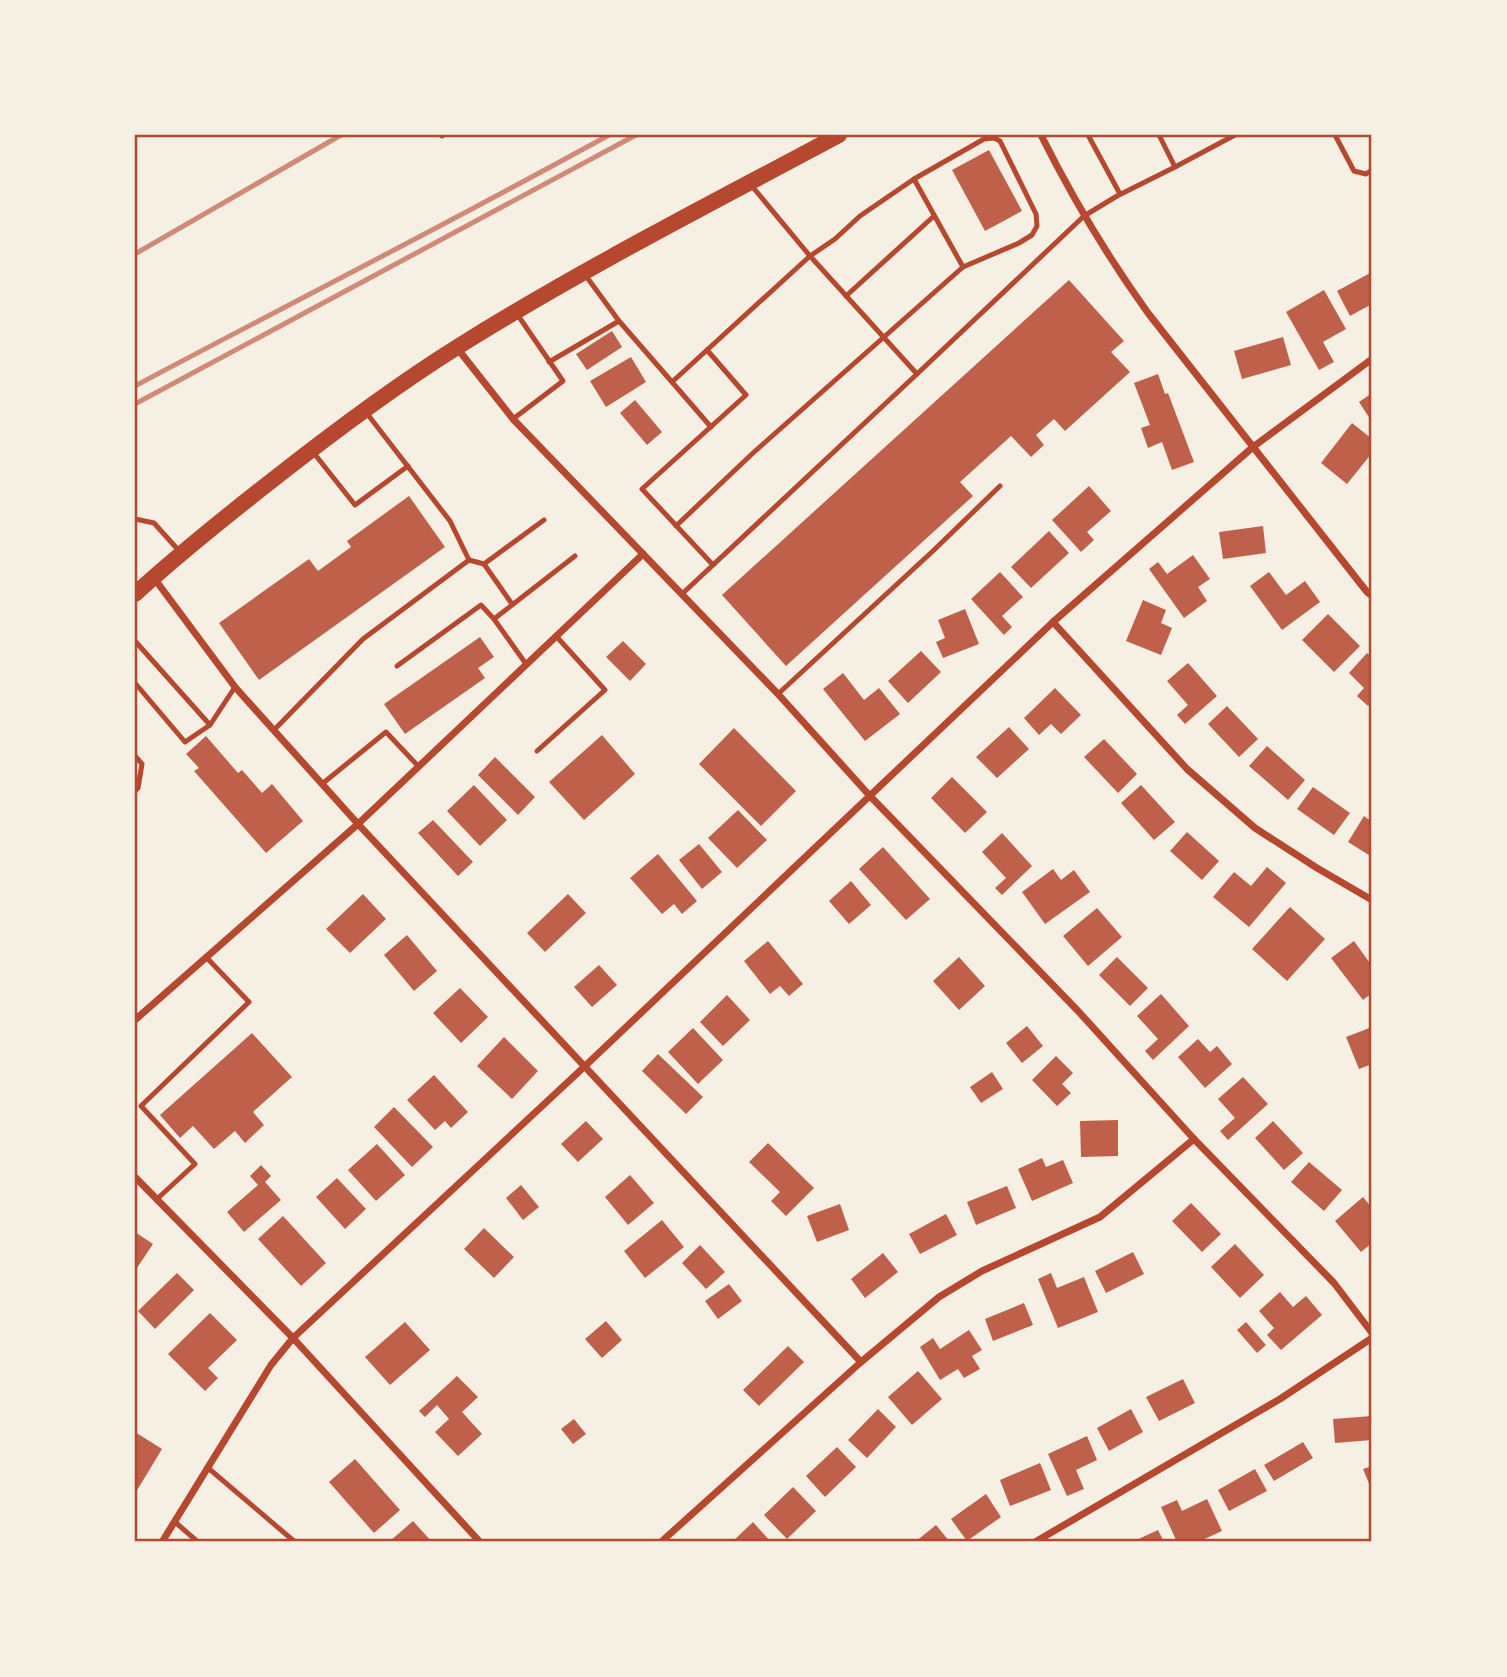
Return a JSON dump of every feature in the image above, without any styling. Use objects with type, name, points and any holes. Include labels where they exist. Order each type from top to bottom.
[{"type":"main road","points":[[135,594],[312,449],[364,410],[457,348],[584,272],[839,135]]},
{"type":"street","points":[[1041,135],[1084,216],[1148,313],[1372,596]]},
{"type":"street","points":[[457,348],[513,419],[778,694],[870,796],[1079,1012],[1194,1139],[1334,1283],[1372,1335],[1280,1399],[1035,1542]]},
{"type":"street","points":[[162,1542],[271,1365],[293,1338],[584,1067],[1053,622],[1253,447],[1372,359]]},
{"type":"street","points":[[135,1020],[358,824],[643,554]]},
{"type":"street","points":[[153,577],[235,687],[358,824],[861,1362]]},
{"type":"street","points":[[1053,622],[1187,769],[1226,803],[1255,828],[1372,900]]},
{"type":"street","points":[[661,1542],[861,1362],[939,1297],[982,1270],[1100,1217],[1194,1139]]},
{"type":"street","points":[[135,1177],[293,1338],[480,1542]]},
{"type":"lane","points":[[1088,135],[1120,194]]},
{"type":"lane","points":[[1159,135],[1175,167]]},
{"type":"lane","points":[[1218,135],[1222,142]]},
{"type":"lane","points":[[682,594],[1084,216],[1120,194],[1235,135]]},
{"type":"lane","points":[[1335,135],[1354,171],[1366,173],[1372,170]]},
{"type":"lane","points":[[672,382],[810,256],[835,239],[860,216],[914,179],[984,139],[994,138],[1000,141],[1036,214],[1037,226],[1032,235],[963,267],[753,453],[676,526]]},
{"type":"lane","points":[[914,179],[963,267]]},
{"type":"lane","points":[[749,183],[810,256],[917,374]]},
{"type":"lane","points":[[846,296],[934,216]]},
{"type":"lane","points":[[584,272],[619,321],[710,427]]},
{"type":"lane","points":[[513,419],[563,381],[515,312]]},
{"type":"lane","points":[[549,362],[619,321]]},
{"type":"lane","points":[[707,350],[746,395],[642,489],[713,565]]},
{"type":"lane","points":[[364,410],[450,521],[469,561]]},
{"type":"lane","points":[[312,449],[355,505],[408,466]]},
{"type":"lane","points":[[778,694],[1000,486]]},
{"type":"lane","points":[[135,519],[154,523],[182,554]]},
{"type":"lane","points":[[484,564],[544,520]]},
{"type":"lane","points":[[494,618],[575,556]]},
{"type":"lane","points":[[274,730],[363,639],[469,561],[484,564],[512,604]]},
{"type":"lane","points":[[397,666],[481,605],[494,618],[526,664]]},
{"type":"lane","points":[[537,751],[605,690],[556,636]]},
{"type":"lane","points":[[135,641],[210,725]]},
{"type":"lane","points":[[135,683],[186,742],[210,725],[235,687]]},
{"type":"lane","points":[[322,784],[386,732],[419,767]]},
{"type":"lane","points":[[135,756],[142,764],[138,788],[135,791]]},
{"type":"lane","points":[[157,1199],[194,1164],[141,1106],[249,1002],[206,957]]},
{"type":"lane","points":[[207,1467],[295,1542]]},
{"type":"lane","points":[[175,1522],[198,1542]]},
{"type":"building","points":[[989,150],[1022,211],[985,231],[952,170]]},
{"type":"building","points":[[1372,272],[1372,304],[1350,316],[1337,291]]},
{"type":"building","points":[[1069,280],[1124,341],[1111,352],[1130,372],[1065,431],[1054,419],[1036,435],[1044,445],[1031,457],[1011,436],[960,482],[973,496],[786,666],[722,595]]},
{"type":"building","points":[[1324,290],[1346,329],[1323,342],[1334,362],[1319,370],[1286,312]]},
{"type":"building","points":[[612,331],[622,347],[587,370],[576,354]]},
{"type":"building","points":[[1283,337],[1291,365],[1242,379],[1234,351]]},
{"type":"building","points":[[631,357],[646,382],[606,407],[590,381]]},
{"type":"building","points":[[1158,374],[1194,462],[1172,470],[1162,442],[1148,448],[1141,428],[1150,425],[1134,383]]},
{"type":"building","points":[[1372,393],[1372,422],[1359,402]]},
{"type":"building","points":[[635,400],[662,432],[647,445],[620,413]]},
{"type":"building","points":[[1352,423],[1372,439],[1372,453],[1347,484],[1321,463]]},
{"type":"building","points":[[1089,486],[1111,511],[1087,532],[1094,540],[1081,552],[1052,520]]},
{"type":"building","points":[[409,496],[445,547],[259,680],[219,623],[309,559],[318,571],[351,547],[347,541]]},
{"type":"building","points":[[1263,526],[1266,553],[1223,559],[1219,532]]},
{"type":"building","points":[[1049,531],[1069,553],[1031,588],[1011,567]]},
{"type":"building","points":[[1193,555],[1210,579],[1198,587],[1207,601],[1184,618],[1149,569],[1158,562],[1167,574]]},
{"type":"building","points":[[1000,572],[1023,597],[1002,616],[1012,627],[1004,635],[971,599]]},
{"type":"building","points":[[1269,572],[1286,595],[1305,581],[1320,602],[1282,630],[1250,586]]},
{"type":"building","points":[[1143,600],[1166,610],[1161,623],[1172,628],[1161,655],[1126,641]]},
{"type":"building","points":[[965,609],[979,644],[943,658],[936,642],[945,638],[938,620]]},
{"type":"building","points":[[1328,614],[1360,646],[1334,672],[1302,640]]},
{"type":"building","points":[[480,637],[494,657],[478,668],[485,678],[405,734],[384,704]]},
{"type":"building","points":[[623,641],[646,664],[630,681],[606,657]]},
{"type":"building","points":[[921,651],[941,672],[908,703],[888,681]]},
{"type":"building","points":[[1367,653],[1372,657],[1372,701],[1368,706],[1357,696],[1364,688],[1349,673]]},
{"type":"building","points":[[1188,663],[1217,696],[1185,724],[1177,715],[1188,705],[1167,681]]},
{"type":"building","points":[[843,673],[864,700],[879,688],[900,714],[865,741],[823,689]]},
{"type":"building","points":[[1055,688],[1081,715],[1061,734],[1051,724],[1039,735],[1024,718]]},
{"type":"building","points":[[1227,706],[1258,739],[1239,757],[1208,724]]},
{"type":"building","points":[[1009,727],[1029,749],[997,778],[976,757]]},
{"type":"building","points":[[734,728],[796,791],[761,826],[699,764]]},
{"type":"building","points":[[602,735],[635,774],[584,820],[549,782]]},
{"type":"building","points":[[206,736],[238,773],[242,770],[262,793],[272,784],[303,821],[266,853],[194,771],[199,768],[186,754]]},
{"type":"building","points":[[1104,739],[1137,774],[1118,793],[1084,757]]},
{"type":"building","points":[[1267,746],[1305,780],[1288,800],[1249,766]]},
{"type":"building","points":[[495,757],[535,797],[518,815],[478,775]]},
{"type":"building","points":[[952,777],[987,812],[965,833],[931,798]]},
{"type":"building","points":[[474,785],[507,820],[480,846],[447,811]]},
{"type":"building","points":[[1141,785],[1175,822],[1154,840],[1121,803]]},
{"type":"building","points":[[1313,787],[1350,813],[1334,835],[1297,809]]},
{"type":"building","points":[[738,810],[767,840],[737,868],[708,838]]},
{"type":"building","points":[[1364,816],[1372,822],[1372,857],[1348,842]]},
{"type":"building","points":[[433,820],[473,862],[458,876],[418,833]]},
{"type":"building","points":[[1187,832],[1219,861],[1202,880],[1170,851]]},
{"type":"building","points":[[1002,833],[1032,866],[1002,895],[995,888],[1006,878],[982,852]]},
{"type":"building","points":[[699,844],[722,872],[702,889],[679,860]]},
{"type":"building","points":[[883,847],[930,899],[906,920],[859,869]]},
{"type":"building","points":[[658,854],[697,901],[682,914],[674,904],[662,914],[630,878]]},
{"type":"building","points":[[1267,867],[1286,883],[1249,927],[1213,897],[1234,872],[1251,886]]},
{"type":"building","points":[[1053,869],[1061,880],[1074,870],[1090,892],[1045,924],[1022,892]]},
{"type":"building","points":[[851,881],[871,905],[849,924],[829,901]]},
{"type":"building","points":[[363,894],[386,919],[350,953],[326,929]]},
{"type":"building","points":[[568,894],[586,913],[545,952],[527,933]]},
{"type":"building","points":[[1290,907],[1325,939],[1287,981],[1252,949]]},
{"type":"building","points":[[1097,908],[1122,937],[1088,966],[1063,936]]},
{"type":"building","points":[[407,935],[437,971],[414,991],[384,955]]},
{"type":"building","points":[[768,941],[803,984],[789,996],[780,986],[770,994],[744,961]]},
{"type":"building","points":[[1354,941],[1372,966],[1372,993],[1363,1000],[1331,958]]},
{"type":"building","points":[[959,957],[985,986],[959,1010],[933,981]]},
{"type":"building","points":[[1117,957],[1148,988],[1130,1006],[1099,975]]},
{"type":"building","points":[[599,965],[617,985],[592,1007],[574,987]]},
{"type":"building","points":[[460,988],[488,1017],[461,1043],[433,1013]]},
{"type":"building","points":[[1161,994],[1189,1026],[1153,1060],[1145,1051],[1158,1039],[1137,1016]]},
{"type":"building","points":[[727,995],[750,1020],[723,1046],[700,1022]]},
{"type":"building","points":[[1027,1026],[1043,1046],[1022,1063],[1006,1043]]},
{"type":"building","points":[[1372,1027],[1372,1064],[1359,1069],[1346,1037]]},
{"type":"building","points":[[693,1028],[723,1060],[698,1084],[668,1052]]},
{"type":"building","points":[[252,1033],[292,1077],[253,1112],[264,1125],[245,1143],[235,1131],[214,1149],[193,1126],[180,1138],[160,1115]]},
{"type":"building","points":[[504,1037],[538,1071],[512,1099],[477,1066]]},
{"type":"building","points":[[1198,1039],[1210,1052],[1217,1046],[1232,1064],[1205,1088],[1178,1057]]},
{"type":"building","points":[[658,1054],[703,1097],[686,1114],[642,1071]]},
{"type":"building","points":[[1056,1056],[1073,1073],[1062,1084],[1071,1093],[1057,1106],[1032,1080]]},
{"type":"building","points":[[992,1072],[1003,1089],[981,1103],[970,1087]]},
{"type":"building","points":[[434,1075],[468,1112],[451,1128],[445,1121],[435,1130],[407,1100]]},
{"type":"building","points":[[1243,1077],[1268,1104],[1228,1140],[1220,1131],[1235,1118],[1218,1099]]},
{"type":"building","points":[[394,1107],[433,1147],[412,1167],[374,1127]]},
{"type":"building","points":[[1118,1120],[1118,1156],[1081,1157],[1080,1121]]},
{"type":"building","points":[[586,1121],[603,1139],[578,1162],[561,1144]]},
{"type":"building","points":[[1273,1121],[1303,1153],[1284,1170],[1255,1138]]},
{"type":"building","points":[[768,1143],[814,1188],[786,1216],[771,1201],[780,1192],[749,1162]]},
{"type":"building","points":[[377,1144],[405,1175],[376,1201],[348,1170]]},
{"type":"building","points":[[1042,1158],[1046,1167],[1063,1160],[1073,1183],[1032,1201],[1018,1169]]},
{"type":"building","points":[[1309,1162],[1342,1190],[1324,1211],[1291,1182]]},
{"type":"building","points":[[261,1165],[271,1176],[265,1182],[281,1200],[244,1232],[227,1212],[258,1185],[250,1176]]},
{"type":"building","points":[[630,1175],[654,1203],[628,1225],[605,1197]]},
{"type":"building","points":[[337,1178],[366,1209],[345,1229],[316,1197]]},
{"type":"building","points":[[521,1185],[539,1207],[523,1220],[506,1198]]},
{"type":"building","points":[[1007,1186],[1016,1208],[976,1225],[967,1202]]},
{"type":"building","points":[[1363,1197],[1372,1208],[1372,1243],[1361,1252],[1335,1221]]},
{"type":"building","points":[[1191,1203],[1221,1234],[1202,1252],[1172,1221]]},
{"type":"building","points":[[840,1204],[849,1230],[817,1242],[807,1216]]},
{"type":"building","points":[[946,1214],[957,1235],[920,1254],[909,1234]]},
{"type":"building","points":[[283,1216],[326,1263],[301,1286],[258,1239]]},
{"type":"building","points":[[662,1220],[684,1247],[645,1278],[624,1251]]},
{"type":"building","points":[[484,1228],[514,1257],[494,1278],[464,1249]]},
{"type":"building","points":[[135,1232],[153,1244],[135,1271]]},
{"type":"building","points":[[1235,1244],[1264,1275],[1240,1298],[1211,1267]]},
{"type":"building","points":[[700,1245],[725,1272],[706,1289],[682,1263]]},
{"type":"building","points":[[1133,1252],[1144,1274],[1106,1293],[1095,1271]]},
{"type":"building","points":[[883,1253],[898,1272],[865,1298],[851,1279]]},
{"type":"building","points":[[177,1273],[194,1290],[155,1329],[138,1311]]},
{"type":"building","points":[[1051,1273],[1057,1288],[1084,1277],[1098,1312],[1058,1328],[1038,1279]]},
{"type":"building","points":[[729,1284],[742,1301],[718,1319],[705,1301]]},
{"type":"building","points":[[1280,1292],[1293,1307],[1306,1296],[1322,1315],[1281,1350],[1267,1335],[1274,1328],[1259,1311]]},
{"type":"building","points":[[1024,1303],[1033,1325],[993,1341],[985,1319]]},
{"type":"building","points":[[210,1313],[237,1340],[208,1368],[218,1378],[205,1391],[168,1354]]},
{"type":"building","points":[[606,1321],[622,1340],[602,1358],[585,1339]]},
{"type":"building","points":[[405,1322],[430,1350],[390,1385],[365,1357]]},
{"type":"building","points":[[1246,1322],[1266,1345],[1257,1353],[1237,1330]]},
{"type":"building","points":[[969,1330],[982,1350],[972,1356],[980,1369],[964,1378],[958,1369],[940,1380],[920,1347],[933,1338],[940,1349]]},
{"type":"building","points":[[788,1346],[804,1362],[759,1406],[743,1390]]},
{"type":"building","points":[[918,1371],[942,1399],[912,1425],[888,1397]]},
{"type":"building","points":[[457,1376],[478,1397],[462,1412],[482,1434],[458,1456],[435,1432],[449,1419],[437,1405],[425,1417],[419,1411]]},
{"type":"building","points":[[1183,1379],[1195,1403],[1159,1421],[1146,1397]]},
{"type":"building","points":[[878,1409],[896,1427],[867,1458],[848,1440]]},
{"type":"building","points":[[1131,1409],[1143,1432],[1109,1451],[1097,1428]]},
{"type":"building","points":[[1372,1416],[1372,1440],[1335,1443],[1333,1419]]},
{"type":"building","points":[[574,1419],[586,1434],[573,1444],[561,1429]]},
{"type":"building","points":[[135,1432],[162,1449],[136,1492],[135,1491]]},
{"type":"building","points":[[1087,1436],[1097,1460],[1076,1470],[1084,1489],[1067,1496],[1048,1454]]},
{"type":"building","points":[[1303,1442],[1313,1458],[1274,1481],[1264,1465]]},
{"type":"building","points":[[837,1447],[856,1467],[825,1497],[806,1476]]},
{"type":"building","points":[[355,1459],[400,1510],[374,1533],[329,1482]]},
{"type":"building","points":[[1040,1463],[1051,1490],[1010,1506],[1000,1480]]},
{"type":"building","points":[[1372,1466],[1372,1491],[1363,1469]]},
{"type":"building","points":[[1255,1469],[1267,1491],[1229,1511],[1218,1490]]},
{"type":"building","points":[[793,1487],[816,1511],[787,1539],[764,1515]]},
{"type":"building","points":[[986,1494],[1001,1517],[967,1541],[951,1519]]},
{"type":"building","points":[[1207,1499],[1222,1531],[1198,1542],[1177,1542],[1161,1507],[1177,1500],[1182,1511]]},
{"type":"building","points":[[413,1521],[432,1542],[389,1542]]},
{"type":"building","points":[[753,1522],[771,1542],[732,1542]]},
{"type":"building","points":[[936,1525],[950,1542],[915,1542]]},
{"type":"building","points":[[1158,1530],[1164,1542],[1132,1542]]},
{"type":"railway","points":[[135,254],[341,135]]},
{"type":"railway","points":[[135,386],[609,135]]},
{"type":"railway","points":[[135,404],[636,135]]}]
